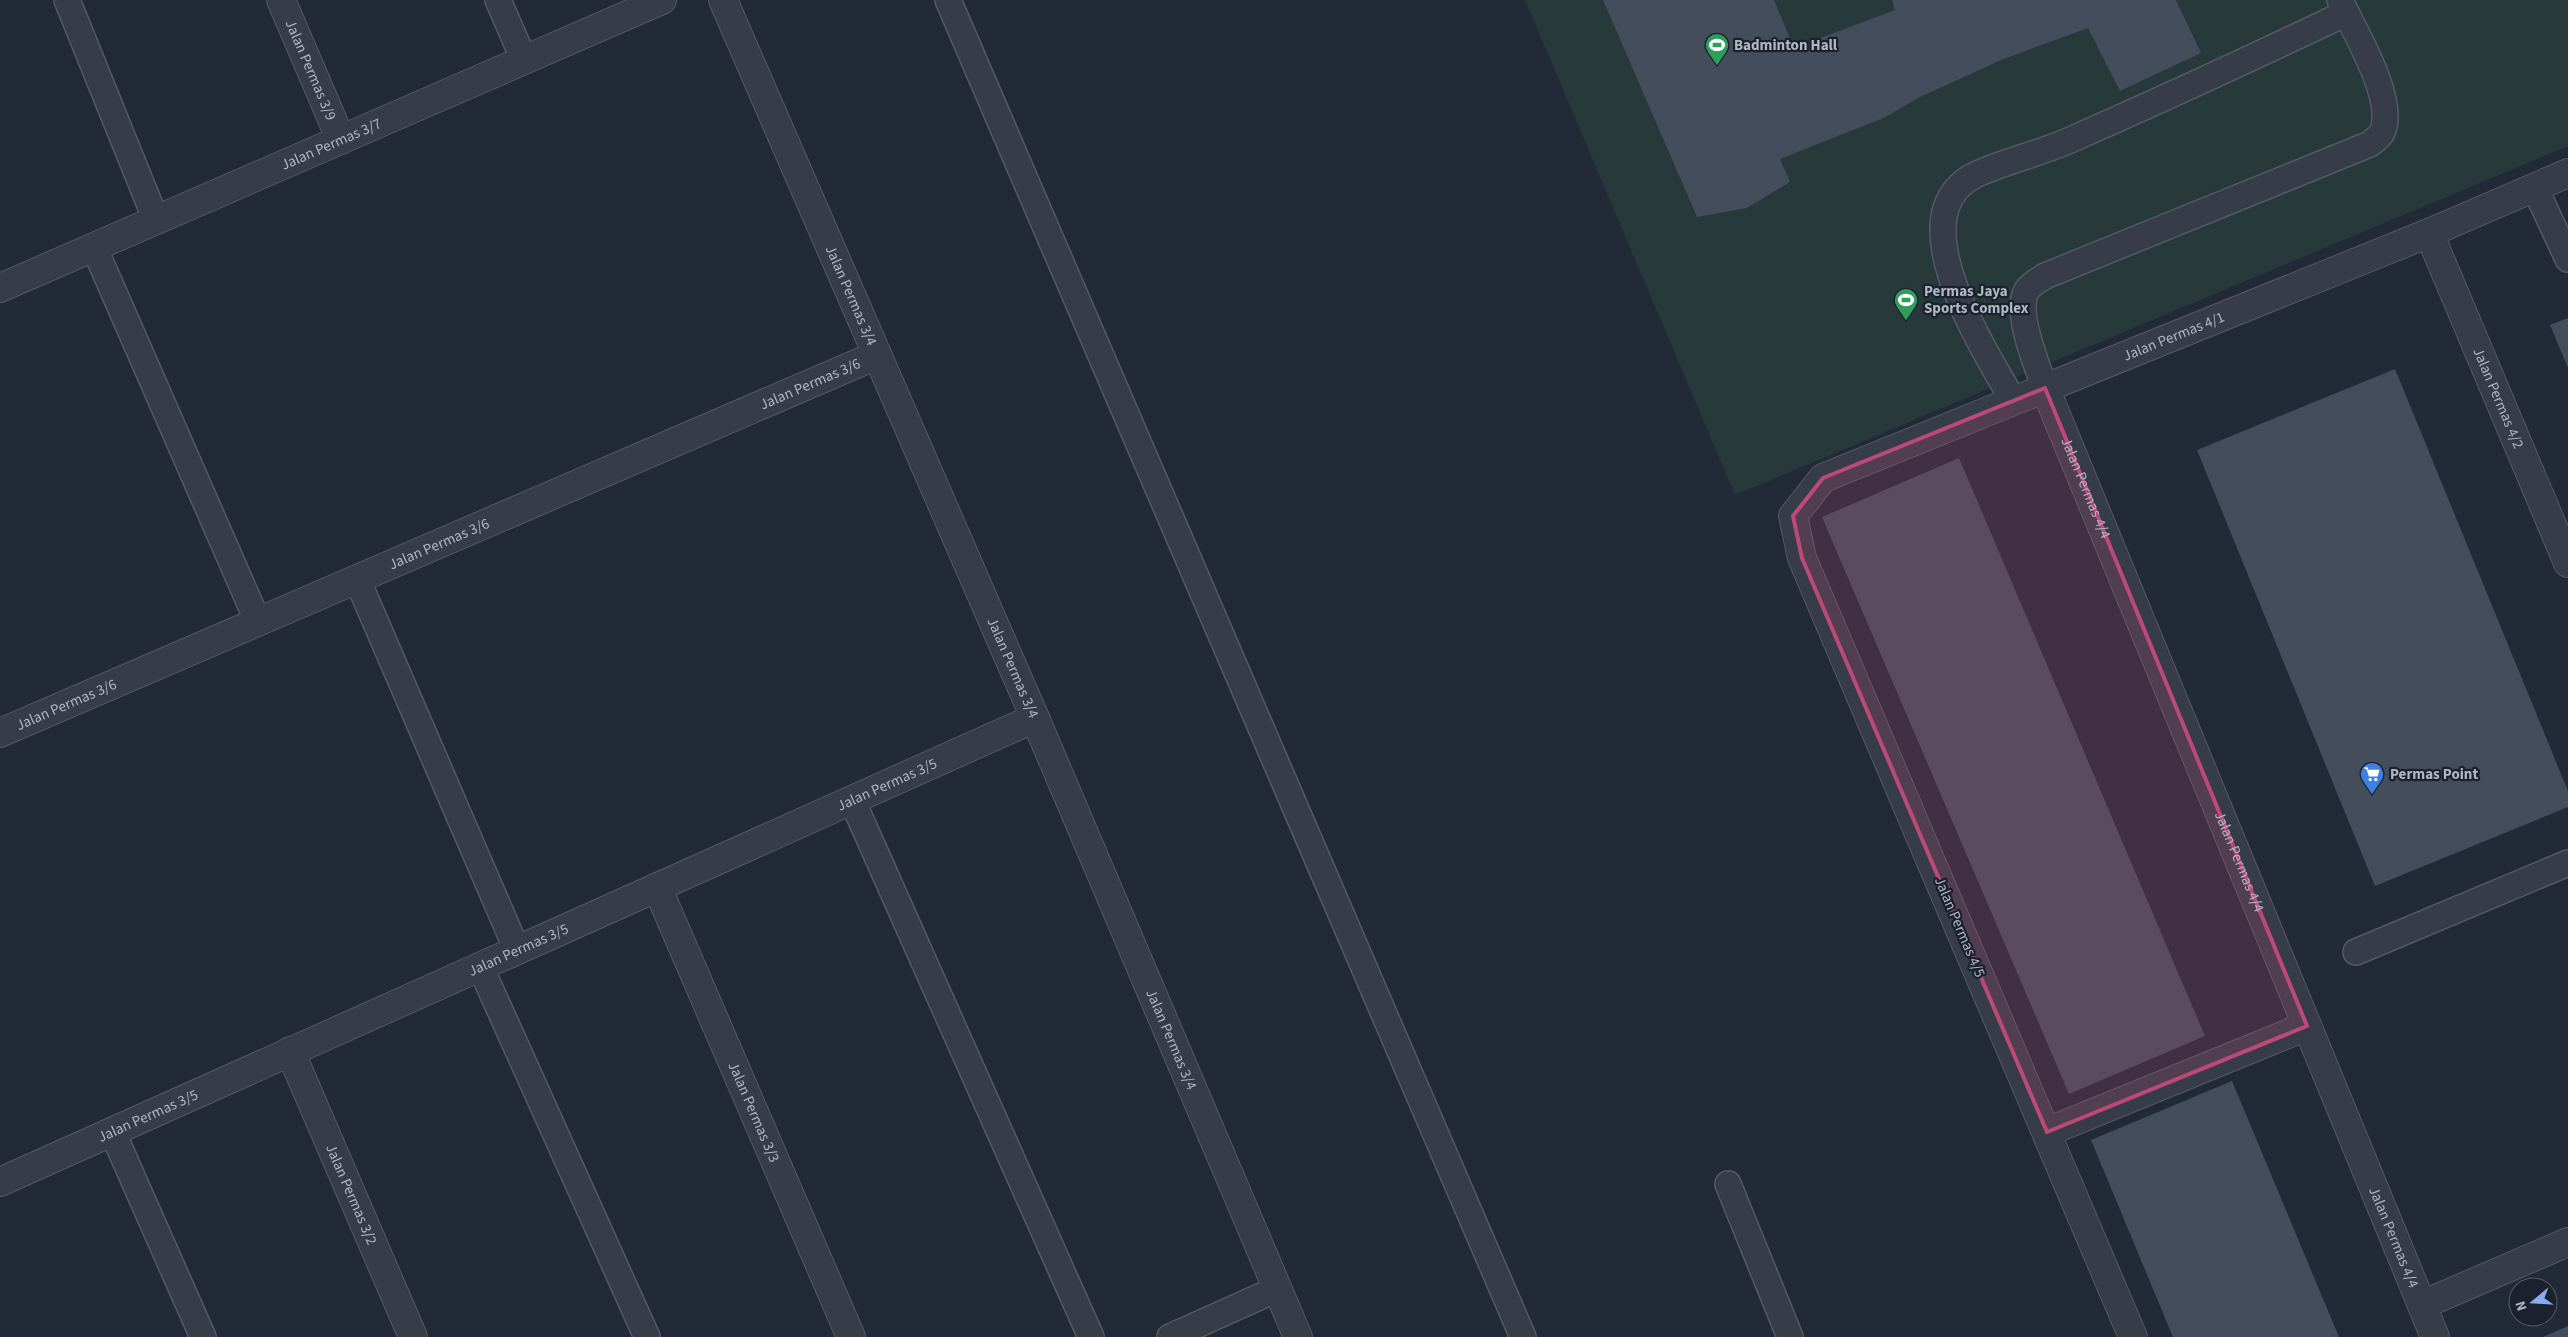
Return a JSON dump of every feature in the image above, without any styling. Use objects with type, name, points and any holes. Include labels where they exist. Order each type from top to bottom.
[{"type":"street","name":"Jalan Permas 3/9","points":[[281,0],[341,140]]},
{"type":"street","name":"Jalan Permas 3/7","points":[[0,288],[662,0]]},
{"type":"street","name":"Jalan Permas 3/4","points":[[723,0],[1035,718],[1298,1337]]},
{"type":"street","name":"Jalan Permas 4/1","points":[[1793,516],[1823,478],[2429,233],[2568,173]]},
{"type":"street","name":"Jalan Permas 4/2","points":[[2429,233],[2560,523],[2568,563]]},
{"type":"street","name":"Jalan Permas 3/6","points":[[0,733],[876,355]]},
{"type":"street","name":"Jalan Permas 4/4","points":[[2045,388],[2435,1337]]},
{"type":"street","name":"Jalan Permas 4/5","points":[[1793,516],[1802,558],[2133,1337]]},
{"type":"street","name":"Jalan Permas 3/5","points":[[0,1182],[1035,718]]},
{"type":"street","name":"Jalan Permas 3/3","points":[[656,887],[851,1337]]},
{"type":"street","points":[[2047,1132],[2307,1026]]},
{"type":"street","name":"Jalan Permas 3/2","points":[[290,1051],[413,1337]]},
{"type":"street","points":[[2422,1305],[2568,1242]]},
{"type":"lane","points":[[68,0],[156,220]]},
{"type":"lane","points":[[498,0],[524,60]]},
{"type":"lane","points":[[948,0],[1523,1337]]},
{"type":"lane","points":[[2013,400],[1971,324],[1953,284],[1943,232],[1946,210],[1954,191],[1975,175],[2065,142],[2343,6],[2382,96],[2385,121],[2383,131],[2378,138],[2370,144],[2045,276],[2030,286],[2025,292],[2024,313],[2029,341],[2045,388]]},
{"type":"lane","points":[[2535,188],[2568,259]]},
{"type":"lane","points":[[94,247],[258,622]]},
{"type":"lane","points":[[356,578],[517,950]]},
{"type":"lane","points":[[852,800],[1091,1337]]},
{"type":"lane","points":[[2356,952],[2568,863]]},
{"type":"lane","points":[[480,966],[647,1337]]},
{"type":"lane","points":[[112,1131],[203,1337]]},
{"type":"lane","points":[[1728,1184],[1790,1337]]},
{"type":"lane","points":[[1170,1337],[1277,1289]]},
{"type":"highlighted area","points":[[2045,388],[2307,1026],[2047,1132],[1802,558],[1793,516],[1823,478]]},
{"type":"shaded area","name":"Permas Jaya Sports Complex","points":[[1525,0],[2568,0],[2568,146],[1735,495]]},
{"type":"building","points":[[1603,0],[1774,0],[1794,48],[1895,10],[1892,0],[2176,0],[2201,53],[2120,91],[2088,28],[2001,60],[1918,98],[1886,117],[1780,159],[1790,182],[1747,208],[1697,217]]},
{"type":"building","points":[[2568,318],[2568,368],[2550,325]]},
{"type":"building","points":[[2395,369],[2568,791],[2568,807],[2375,886],[2197,450]]},
{"type":"building","points":[[1959,458],[2205,1036],[2069,1094],[1822,517]]},
{"type":"building","points":[[2232,1081],[2339,1337],[2173,1337],[2091,1140]]},
{"type":"building","points":[[2568,1326],[2568,1337],[2543,1337]]},
{"type":"place","name":"Badminton Hall","points":[[1717,66]]},
{"type":"place","name":"Permas Jaya Sports Complex","points":[[1906,321]]},
{"type":"place","name":"Permas Point","points":[[2372,795]]}]
